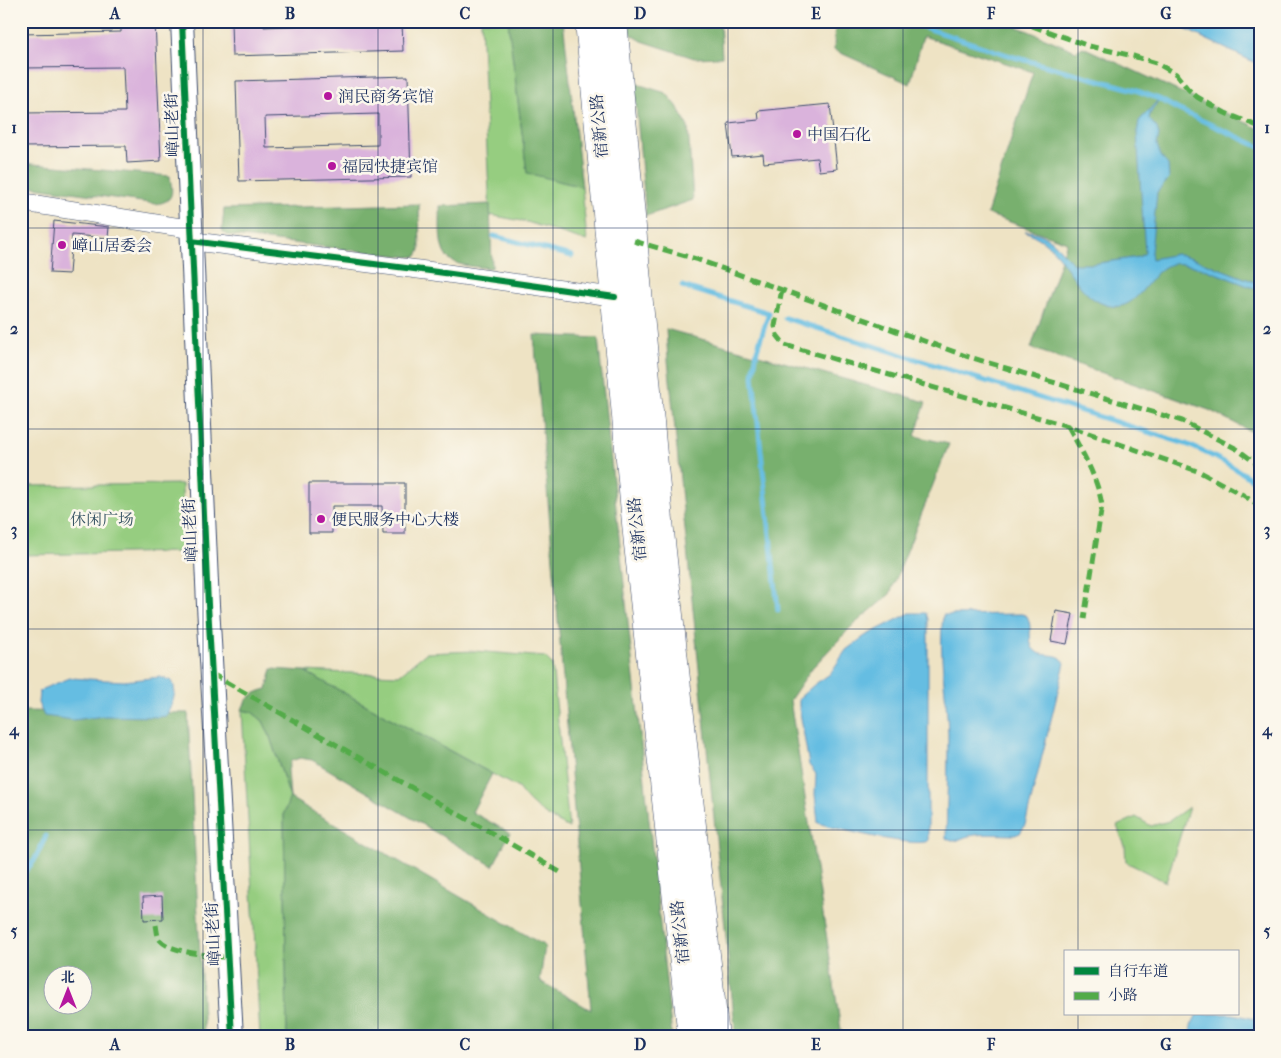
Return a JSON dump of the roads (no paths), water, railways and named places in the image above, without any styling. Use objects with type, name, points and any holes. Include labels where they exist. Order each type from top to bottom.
[{"type":"highway","name":"宿新公路","points":[[589,21],[639,554],[692,1037]]},
{"type":"highway","name":"宿新公路","points":[[613,21],[662,552],[715,1037]]},
{"type":"street","name":"嶂山老街","points":[[182,21],[190,235],[208,605],[232,1037]]},
{"type":"street","points":[[21,202],[190,235],[615,297]]},
{"type":"water","points":[[1168,21],[1239,21],[1260,30],[1260,65]]},
{"type":"water","points":[[1159,99],[1149,119],[1157,128],[1159,135],[1157,145],[1161,156],[1168,165],[1169,179],[1157,192],[1151,252],[1152,259],[1176,254],[1189,257],[1260,284],[1260,290],[1203,269],[1172,264],[1163,268],[1133,300],[1124,305],[1114,306],[1101,303],[1086,292],[1050,247],[1025,231],[1041,234],[1047,238],[1073,264],[1093,264],[1139,257],[1145,253],[1137,133],[1139,121]]},
{"type":"water","points":[[910,613],[926,613],[928,619],[928,841],[908,842],[892,840],[818,823],[815,794],[816,774],[809,765],[799,698],[830,674],[846,650],[865,636]]},
{"type":"water","points":[[1022,614],[1029,619],[1030,641],[1033,648],[1039,653],[1060,657],[1065,663],[1025,825],[1020,833],[1015,835],[974,835],[952,841],[946,838],[948,734],[942,660],[943,615]]},
{"type":"water","points":[[160,677],[172,681],[174,685],[172,703],[166,716],[105,716],[73,720],[44,716],[38,703],[39,692],[42,689],[70,678],[124,681]]},
{"type":"water","points":[[1238,1015],[1260,1020],[1260,1037],[1190,1037],[1191,1026],[1196,1016]]},
{"type":"waterway","points":[[905,21],[1014,57],[1135,90],[1159,99],[1260,147]]},
{"type":"waterway","points":[[494,236],[572,256]]},
{"type":"waterway","points":[[682,286],[769,313],[757,350],[753,376],[778,610]]},
{"type":"waterway","points":[[785,318],[1186,444],[1234,468],[1260,486]]},
{"type":"waterway","points":[[21,876],[34,861],[46,836]]},
{"type":"place","name":"润民商务宾馆","points":[[328,96]]},
{"type":"place","name":"中国石化","points":[[797,134]]},
{"type":"place","name":"福园快捷宾馆","points":[[332,166]]},
{"type":"place","name":"嶂山居委会","points":[[62,245]]},
{"type":"place","name":"便民服务中心大楼","points":[[321,519]]},
{"type":"park label","name":"休闲广场","points":[[102,519]]}]
